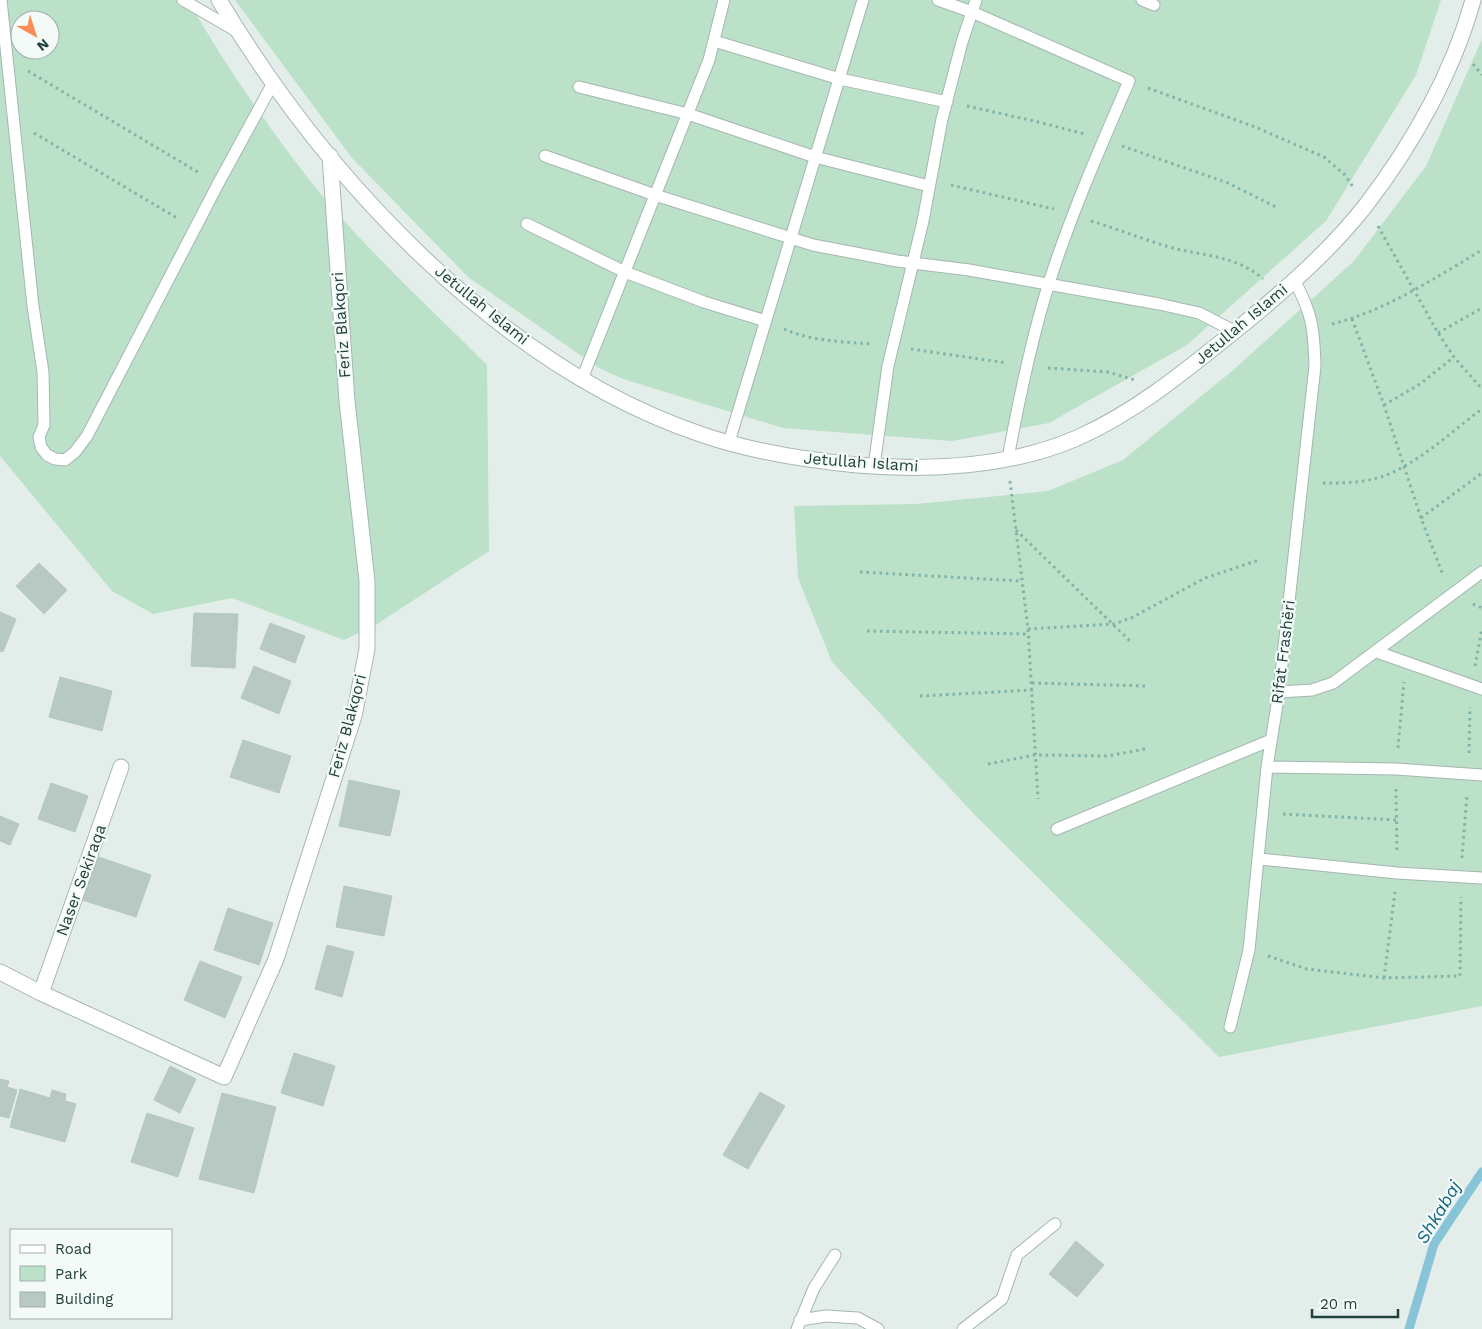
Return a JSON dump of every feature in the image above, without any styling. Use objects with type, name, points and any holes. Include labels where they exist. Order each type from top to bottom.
[{"type":"street","name":"Jetullah Islami","points":[[218,0],[273,83],[330,156],[390,223],[444,276],[493,318],[582,379],[649,413],[702,435],[760,451],[811,460],[874,466],[923,467],[968,464],[1008,458],[1042,451],[1075,439],[1105,425],[1162,387],[1234,331],[1294,280],[1365,206],[1400,154],[1443,79],[1467,21],[1473,0]]},
{"type":"street","name":"Feriz Blakqori","points":[[41,993],[224,1077],[276,959],[354,716],[367,650],[367,581],[347,401],[330,156]]},
{"type":"street","name":"Naser Sekiraqa","points":[[41,993],[121,768]]},
{"type":"street","points":[[0,972],[41,993]]},
{"type":"lane","points":[[2,0],[12,120],[33,306],[43,372],[44,418],[39,438],[41,447],[47,455],[55,459],[65,460],[75,452],[87,436],[218,184],[273,83]]},
{"type":"lane","points":[[183,0],[238,32]]},
{"type":"lane","points":[[582,379],[709,60],[724,0]]},
{"type":"lane","points":[[729,442],[863,0]]},
{"type":"lane","points":[[938,0],[972,12],[1129,81],[1073,214],[1048,284],[1026,366],[1008,458]]},
{"type":"lane","points":[[874,466],[893,346],[913,263],[947,102],[976,0]]},
{"type":"lane","points":[[1142,0],[1154,5]]},
{"type":"lane","points":[[714,41],[840,79],[947,102]]},
{"type":"lane","points":[[578,87],[688,114],[815,157],[930,184]]},
{"type":"lane","points":[[544,156],[655,195],[813,246],[1048,284],[1199,313],[1234,331]]},
{"type":"lane","points":[[527,224],[625,272],[704,302],[766,321]]},
{"type":"lane","name":"Rifat Frashëri","points":[[1230,1027],[1249,950],[1260,859],[1267,767],[1279,692],[1315,366],[1314,329],[1307,305],[1294,280]]},
{"type":"lane","points":[[1279,692],[1312,690],[1333,683],[1482,572]]},
{"type":"lane","points":[[1377,652],[1482,689]]},
{"type":"lane","points":[[1057,829],[1271,740]]},
{"type":"lane","points":[[1267,767],[1396,769],[1482,776]]},
{"type":"lane","points":[[1260,859],[1397,873],[1482,878]]},
{"type":"lane","points":[[963,1329],[1002,1299],[1017,1255],[1054,1224]]},
{"type":"lane","points":[[798,1325],[814,1288],[835,1255]]},
{"type":"lane","points":[[798,1325],[826,1316],[858,1318],[878,1329]]},
{"type":"path","points":[[6,58],[218,184]]},
{"type":"path","points":[[1129,81],[1255,127],[1324,157],[1345,175],[1415,289],[1438,333],[1454,357],[1482,389]]},
{"type":"path","points":[[12,120],[195,228]]},
{"type":"path","points":[[930,184],[1073,214],[1170,247],[1226,258],[1256,272],[1278,293]]},
{"type":"path","points":[[1314,329],[1352,319],[1415,289],[1482,250]]},
{"type":"path","points":[[1438,333],[1482,308]]},
{"type":"path","points":[[1352,319],[1384,405],[1438,565],[1453,595]]},
{"type":"path","points":[[766,321],[794,334],[827,340],[893,346],[1026,366],[1108,372],[1162,387]]},
{"type":"path","points":[[1384,405],[1420,384],[1454,357]]},
{"type":"path","points":[[1302,484],[1358,482],[1383,477],[1405,466],[1482,409]]},
{"type":"path","points":[[1008,458],[1028,629],[1038,799]]},
{"type":"path","points":[[1421,518],[1482,473]]},
{"type":"path","points":[[1016,529],[1130,641]]},
{"type":"path","points":[[1028,629],[1114,624],[1133,617],[1205,578],[1259,560]]},
{"type":"path","points":[[860,572],[1021,581]]},
{"type":"path","points":[[867,630],[1028,634]]},
{"type":"path","points":[[1384,978],[1397,873],[1396,769],[1406,661]]},
{"type":"path","points":[[1032,684],[1147,686]]},
{"type":"path","points":[[920,696],[1033,690]]},
{"type":"path","points":[[988,764],[1035,755],[1108,756],[1145,749]]},
{"type":"path","points":[[1262,813],[1397,820]]},
{"type":"green space","points":[[0,0],[188,0],[246,93],[311,182],[374,253],[487,365],[489,551],[377,624],[344,640],[232,598],[153,614],[112,591],[0,456]]},
{"type":"green space","points":[[235,0],[1441,0],[1416,75],[1326,221],[1187,345],[1049,423],[952,441],[783,428],[623,379],[599,368],[468,277],[352,158]]},
{"type":"green space","points":[[1482,39],[1482,1006],[1219,1057],[975,815],[832,662],[798,578],[794,506],[916,504],[1048,491],[1123,460],[1232,371],[1354,261],[1426,166]]},
{"type":"building","points":[[39,563],[67,590],[44,614],[16,586]]},
{"type":"building","points":[[0,612],[16,619],[3,652],[0,651]]},
{"type":"building","points":[[194,613],[238,614],[235,668],[191,666]]},
{"type":"building","points":[[270,623],[305,636],[295,663],[260,649]]},
{"type":"building","points":[[254,666],[291,681],[279,714],[241,698]]},
{"type":"building","points":[[60,677],[112,691],[102,731],[49,717]]},
{"type":"building","points":[[243,740],[291,756],[279,793],[230,777]]},
{"type":"building","points":[[349,780],[400,791],[390,836],[339,826]]},
{"type":"building","points":[[51,783],[88,796],[75,832],[38,819]]},
{"type":"building","points":[[0,816],[19,824],[10,845],[0,841]]},
{"type":"building","points":[[96,856],[151,875],[136,917],[82,900]]},
{"type":"building","points":[[344,886],[392,896],[384,936],[336,927]]},
{"type":"building","points":[[228,908],[273,923],[259,965],[214,950]]},
{"type":"building","points":[[327,945],[354,952],[342,997],[315,989]]},
{"type":"building","points":[[200,961],[242,977],[225,1018],[184,1000]]},
{"type":"building","points":[[294,1053],[335,1066],[323,1106],[281,1093]]},
{"type":"building","points":[[170,1066],[196,1079],[180,1113],[154,1100]]},
{"type":"building","points":[[0,1079],[9,1081],[7,1087],[17,1090],[9,1118],[0,1116]]},
{"type":"building","points":[[20,1089],[50,1098],[52,1090],[66,1094],[65,1101],[76,1104],[65,1142],[10,1127]]},
{"type":"building","points":[[760,1092],[785,1106],[748,1169],[723,1155]]},
{"type":"building","points":[[222,1093],[276,1107],[254,1193],[199,1179]]},
{"type":"building","points":[[147,1113],[194,1128],[178,1177],[131,1162]]},
{"type":"building","points":[[1076,1241],[1104,1265],[1077,1297],[1049,1274]]},
{"type":"waterway","name":"Shkabaj","points":[[1409,1329],[1434,1244],[1482,1172]]}]
